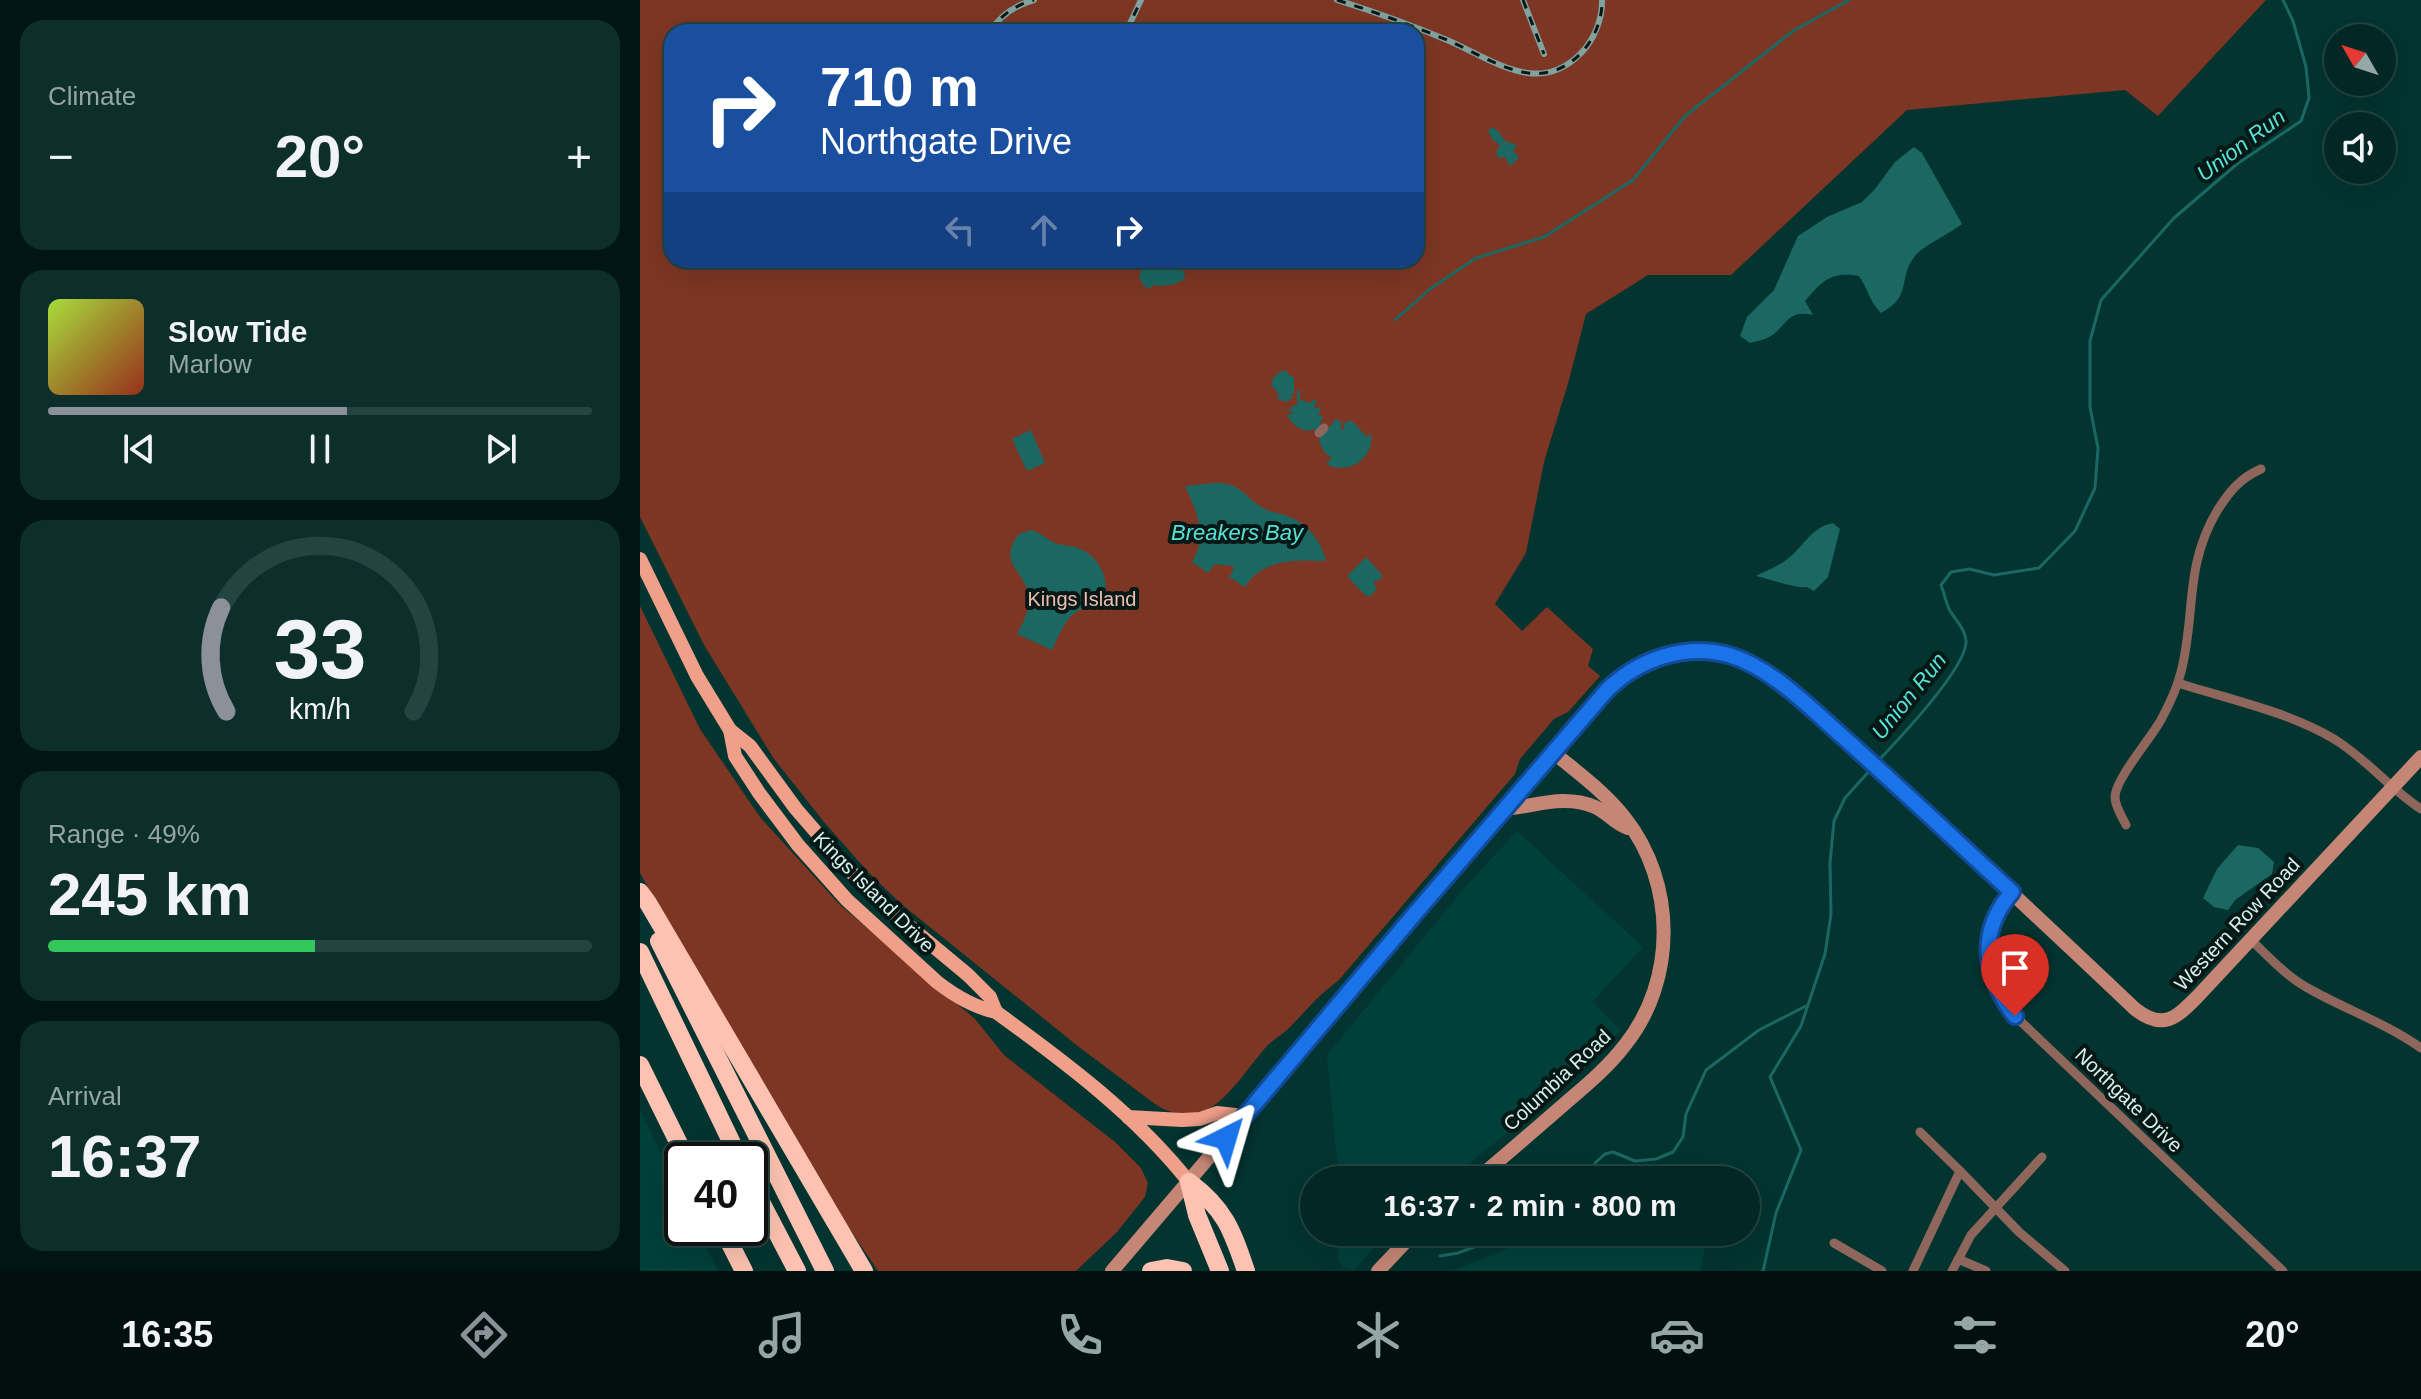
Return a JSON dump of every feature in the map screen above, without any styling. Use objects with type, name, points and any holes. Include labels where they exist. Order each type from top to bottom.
[{"type":"highway","points":[[640,892],[864,1271]]},
{"type":"highway","points":[[640,903],[825,1271]]},
{"type":"highway","points":[[640,952],[731,1142]]},
{"type":"highway","points":[[640,1065],[678,1142]]},
{"type":"highway","points":[[1189,1182],[1197,1215],[1220,1271]]},
{"type":"highway","points":[[1189,1182],[1221,1211],[1246,1271]]},
{"type":"highway","points":[[768,1215],[797,1271]]},
{"type":"highway","points":[[731,1246],[744,1271]]},
{"type":"highway","points":[[1151,1271],[1167,1268],[1183,1271]]},
{"type":"main road","name":"Kings Island Drive","points":[[640,559],[697,676],[730,730],[750,746],[789,800],[848,869],[990,997],[996,1012]]},
{"type":"main road","name":"Kings Island Drive","points":[[730,730],[735,756],[759,793],[798,845],[847,900],[905,955],[953,994],[981,1009],[996,1012],[1128,1117],[1189,1182]]},
{"type":"main road","points":[[1128,1117],[1182,1120],[1207,1118],[1217,1113],[1245,1116]]},
{"type":"street","points":[[2126,825],[2116,805],[2116,790],[2161,720],[2178,683],[2186,648],[2192,581],[2201,544],[2210,523],[2235,485],[2261,469]]},
{"type":"street","name":"Western Row Road","points":[[1112,1271],[1621,676],[1671,653],[1690,651],[1726,655],[1759,669],[1830,725],[2135,1009],[2157,1021],[2165,1021],[2181,1012],[2421,757]]},
{"type":"street","points":[[2178,683],[2314,729],[2353,752],[2421,809]]},
{"type":"street","name":"Columbia Road","points":[[1492,1166],[1605,1068],[1627,1043],[1653,995],[1662,962],[1663,917],[1657,881],[1645,851],[1613,803],[1553,752]]},
{"type":"street","points":[[1505,809],[1559,799],[1601,809],[1621,826],[1633,830]]},
{"type":"street","name":"Northgate Drive","points":[[2012,892],[1995,918],[1989,937],[1992,978],[2001,999],[2015,1016],[2283,1271]]},
{"type":"street","points":[[2250,939],[2306,987],[2421,1048]]},
{"type":"street","points":[[1920,1132],[2019,1232],[2065,1271]]},
{"type":"street","points":[[1952,1271],[1971,1235],[2042,1157]]},
{"type":"street","points":[[1913,1271],[1960,1171]]},
{"type":"street","points":[[1834,1243],[1882,1271]]},
{"type":"street","points":[[1378,1271],[1402,1246]]},
{"type":"street","points":[[1958,1259],[1986,1271]]},
{"type":"shaded area","points":[[1517,831],[1643,947],[1592,1002],[1621,1030],[1602,1053],[1467,1166],[1338,1166],[1327,1055],[1466,886]]},
{"type":"shaded area","points":[[640,1109],[664,1159],[664,1246],[706,1246],[718,1271],[640,1271]]},
{"type":"shaded area","points":[[1339,1246],[1375,1246],[1353,1271],[1343,1267],[1337,1257]]},
{"type":"shaded area","points":[[1514,1246],[1706,1246],[1700,1271],[1452,1271]]},
{"type":"green space","name":"Kings Island","points":[[640,0],[2266,0],[2158,116],[2125,90],[1907,110],[1731,275],[1648,275],[1586,314],[1544,462],[1526,553],[1495,604],[1522,631],[1547,607],[1593,649],[1588,666],[1600,676],[1568,712],[1554,719],[1520,759],[1515,774],[1338,981],[1268,1045],[1224,1097],[1201,1112],[1181,1114],[1155,1104],[900,903],[824,822],[774,759],[704,645],[640,517]]},
{"type":"green space","points":[[640,606],[700,729],[760,817],[840,905],[975,1019],[1004,1055],[1115,1142],[1141,1168],[1148,1183],[1145,1197],[1117,1232],[1076,1271],[878,1271],[808,1168],[742,1057],[640,873]]},
{"type":"water","points":[[1492,127],[1505,141],[1517,147],[1513,150],[1519,158],[1510,166],[1505,157],[1499,158],[1496,153],[1500,145],[1488,131]]},
{"type":"water","points":[[1914,147],[1922,153],[1962,224],[1915,256],[1901,294],[1891,307],[1881,313],[1859,276],[1834,276],[1822,283],[1805,301],[1813,315],[1792,316],[1775,333],[1762,340],[1750,343],[1740,336],[1747,317],[1774,290],[1798,236],[1827,217],[1862,202],[1895,162]]},
{"type":"water","points":[[1142,268],[1183,268],[1180,271],[1184,271],[1185,279],[1177,283],[1176,280],[1176,284],[1153,285],[1150,289],[1143,285],[1139,277]]},
{"type":"water","points":[[1281,371],[1287,371],[1294,378],[1294,394],[1290,393],[1293,397],[1287,402],[1277,399],[1279,396],[1271,387],[1273,378]]},
{"type":"water","points":[[1297,390],[1300,391],[1300,401],[1317,401],[1314,406],[1320,407],[1317,414],[1323,416],[1320,424],[1325,430],[1335,419],[1341,421],[1341,430],[1344,429],[1343,424],[1351,420],[1367,437],[1371,433],[1365,457],[1343,468],[1326,464],[1332,458],[1322,448],[1321,436],[1315,429],[1299,428],[1287,415],[1294,412],[1281,409],[1290,410],[1297,405]]},
{"type":"water","points":[[1031,430],[1045,463],[1027,471],[1012,439]]},
{"type":"water","name":"Breakers Bay","points":[[1231,485],[1263,508],[1301,523],[1317,539],[1326,561],[1292,561],[1271,566],[1252,578],[1245,587],[1229,577],[1234,569],[1232,566],[1215,564],[1208,573],[1192,562],[1200,534],[1197,514],[1185,486]]},
{"type":"water","points":[[1833,523],[1840,529],[1828,577],[1814,591],[1756,576],[1783,562],[1813,533]]},
{"type":"water","points":[[1031,530],[1056,543],[1086,552],[1099,564],[1105,580],[1103,606],[1076,612],[1052,650],[1017,634],[1029,603],[1025,583],[1010,554],[1019,534]]},
{"type":"water","points":[[1366,557],[1382,575],[1381,579],[1373,582],[1377,589],[1369,597],[1347,576]]},
{"type":"water","points":[[2238,845],[2258,848],[2274,862],[2272,874],[2235,900],[2228,910],[2214,907],[2203,898],[2217,869]]},
{"type":"waterway","name":"Union Run","points":[[1395,320],[1430,289],[1476,258],[1544,237],[1633,180],[1685,116],[1793,31],[1849,0]]},
{"type":"waterway","name":"Union Run","points":[[1879,760],[1930,703],[1956,668],[1963,653],[1965,636],[1949,609],[1941,585],[1951,572],[1969,569],[1994,575],[2039,568],[2075,531],[2095,488],[2098,448],[2090,407],[2090,341],[2101,300],[2174,218],[2237,164],[2301,121],[2309,98],[2306,67],[2293,21],[2283,0]]},
{"type":"waterway","points":[[1763,1271],[1776,1213],[1801,1150],[1770,1077],[1801,1026],[1825,954],[1831,914],[1830,863],[1834,821],[1845,798],[1871,769]]},
{"type":"waterway","name":"Union Run","points":[[1594,1166],[1605,1154],[1613,1152],[1635,1161],[1656,1159],[1673,1152],[1683,1137],[1686,1114],[1706,1070],[1759,1030],[1806,1006]]},
{"type":"waterway","name":"Union Run","points":[[1440,1256],[1477,1246]]},
{"type":"railway","points":[[997,24],[1009,12],[1034,0]]},
{"type":"railway","points":[[1130,24],[1141,0]]},
{"type":"railway","points":[[1337,0],[1406,24]]},
{"type":"railway","points":[[1523,0],[1544,54]]},
{"type":"railway","points":[[1424,31],[1507,68],[1543,73],[1570,63],[1581,53],[1597,28],[1602,0]]},
{"type":"route","points":[[1226,1138],[1607,690],[1621,676],[1671,653],[1710,651],[1739,659],[1759,669],[1830,725],[2012,892],[1995,918],[1989,937],[1989,955],[1992,978],[2001,999],[2015,1016]]}]
